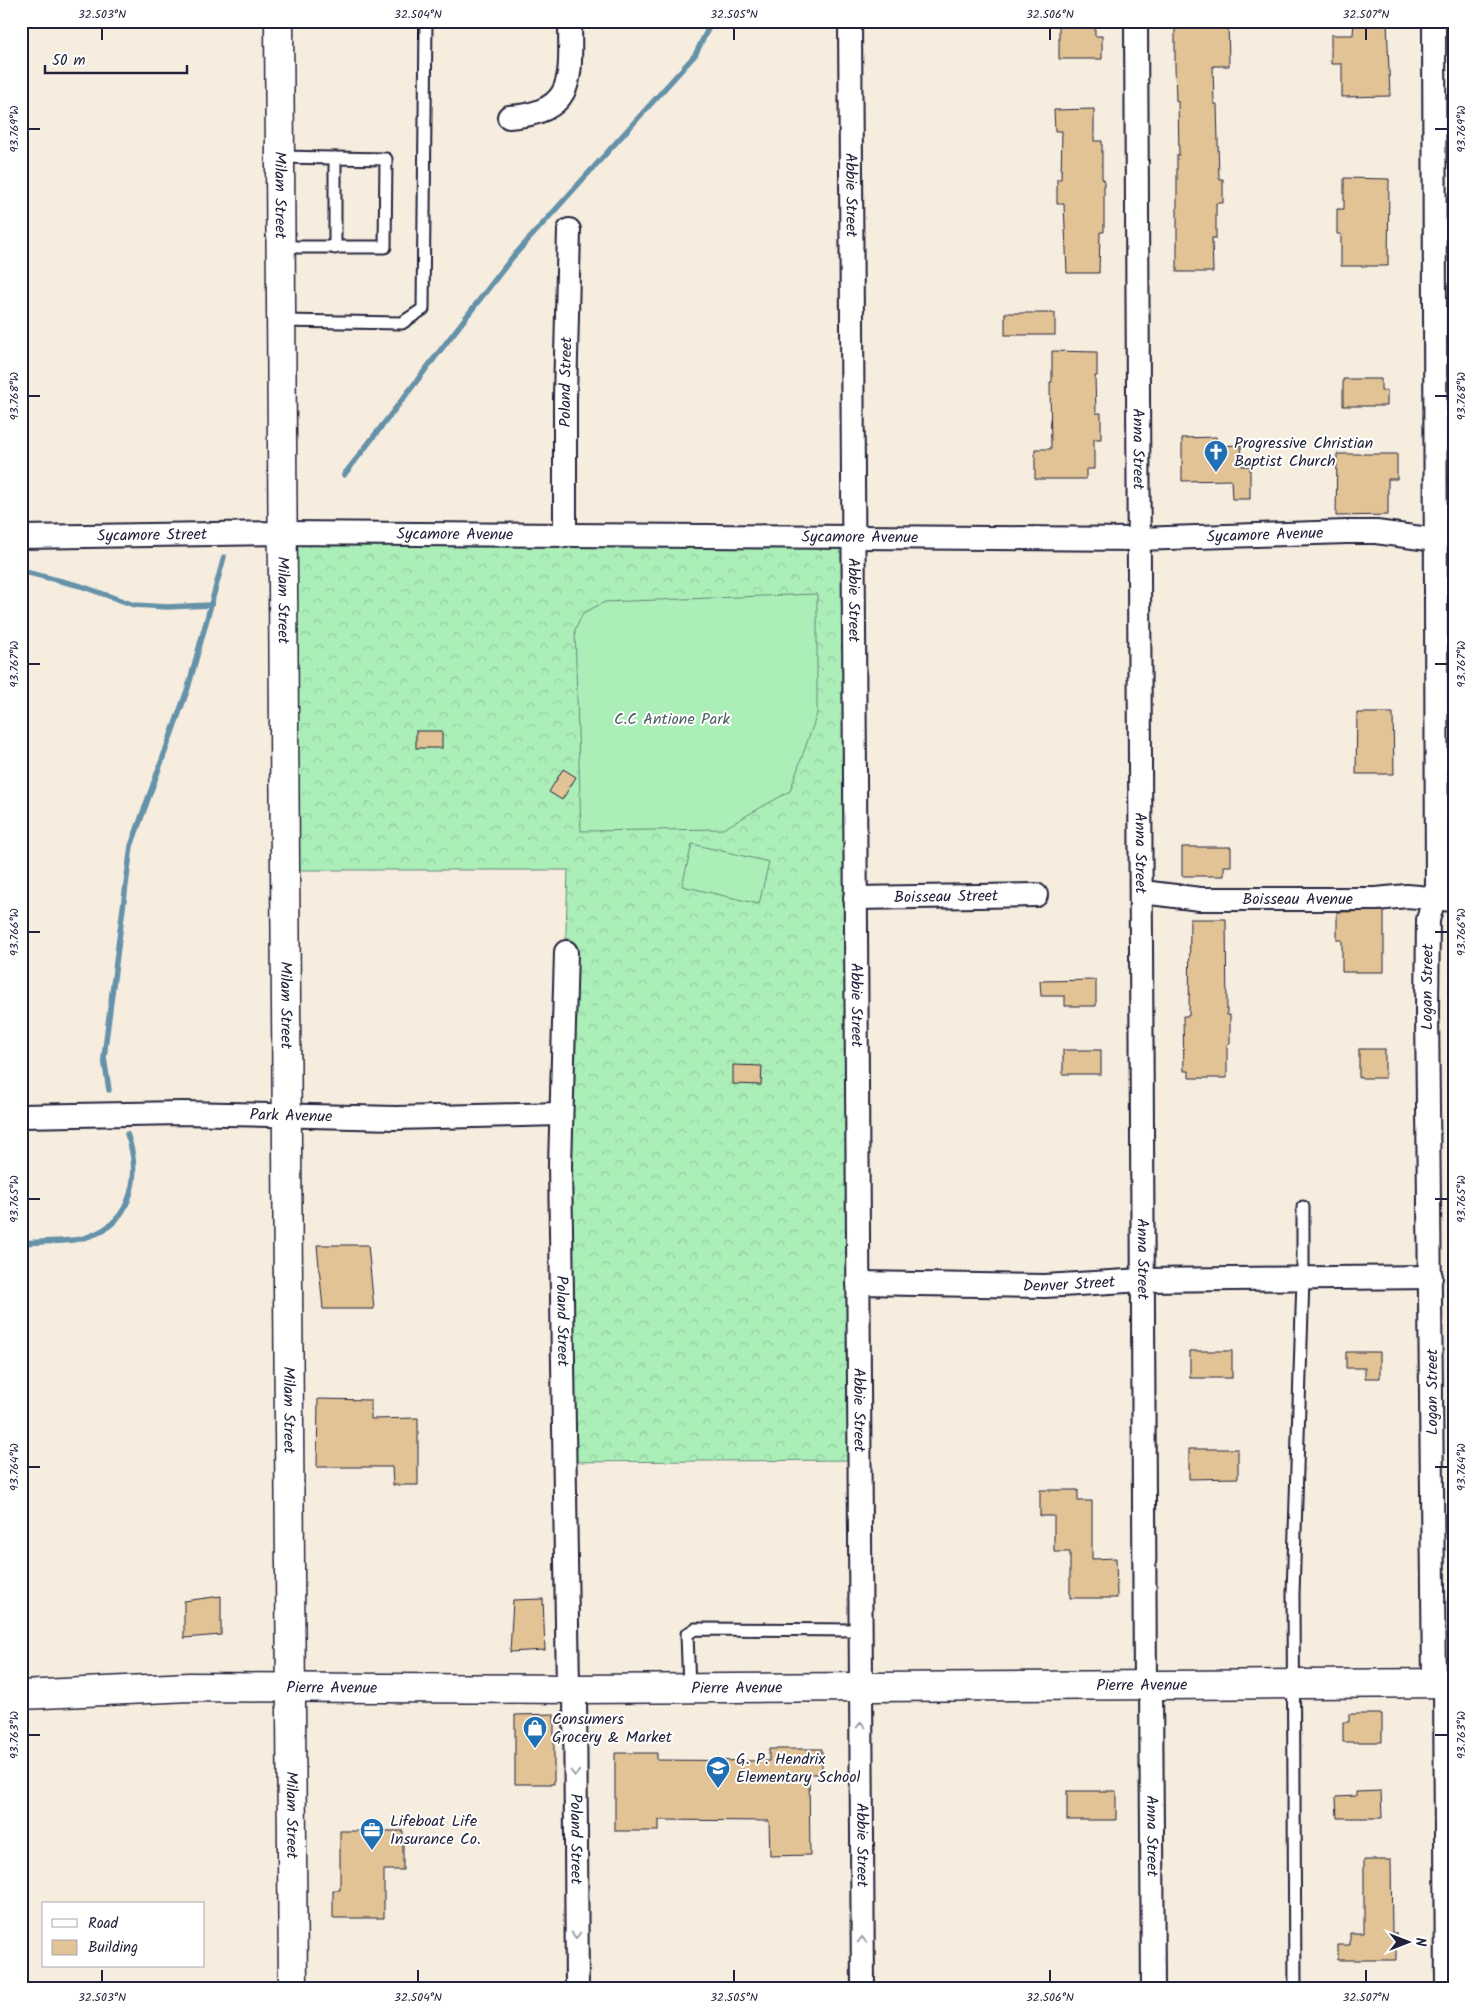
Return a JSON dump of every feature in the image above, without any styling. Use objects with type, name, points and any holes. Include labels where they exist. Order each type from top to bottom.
[{"type":"street","name":"Milam Street","points":[[279,21],[293,1989]]},
{"type":"street","points":[[510,117],[527,116],[540,112],[564,92],[570,78],[570,21]]},
{"type":"street","name":"Abbie Street","points":[[850,21],[863,1989]]},
{"type":"street","name":"Anna Street","points":[[1136,21],[1143,1280],[1153,1989]]},
{"type":"street","name":"Logan Street","points":[[1434,21],[1445,516],[1436,540],[1437,888],[1443,899],[1428,920],[1427,1010],[1431,1277],[1444,1683],[1447,1989]]},
{"type":"street","name":"Poland Street","points":[[565,536],[565,399],[570,230]]},
{"type":"street","name":"Sycamore Avenue","points":[[283,533],[1138,538],[1346,532],[1396,534],[1436,540]]},
{"type":"street","name":"Sycamore Street","points":[[21,537],[283,533]]},
{"type":"street","name":"Boisseau Avenue","points":[[1142,892],[1200,899],[1376,899],[1407,896],[1443,899]]},
{"type":"street","name":"Boisseau Street","points":[[855,898],[1036,895]]},
{"type":"street","name":"Poland Street","points":[[566,952],[560,1114],[565,1593],[571,1689],[577,1989]]},
{"type":"street","name":"Park Avenue","points":[[21,1116],[182,1113],[287,1117],[396,1118],[560,1114]]},
{"type":"street","name":"Denver Street","points":[[858,1283],[1044,1286],[1143,1280],[1431,1277]]},
{"type":"street","name":"Pierre Avenue","points":[[21,1694],[188,1688],[571,1689],[1444,1683]]},
{"type":"lane","points":[[281,322],[402,322],[423,309],[426,21]]},
{"type":"lane","points":[[280,157],[386,159],[385,247],[281,247]]},
{"type":"lane","points":[[335,158],[335,248]]},
{"type":"lane","points":[[1295,1989],[1292,1837],[1294,1684],[1292,1594],[1303,1279],[1303,1207]]},
{"type":"lane","points":[[689,1688],[687,1634],[694,1629],[860,1630]]},
{"type":"green space","name":"C.C Antione Park","points":[[283,533],[854,536],[858,1460],[564,1462],[560,1114],[568,870],[285,870]]},
{"type":"green space","points":[[817,594],[817,714],[790,791],[723,829],[581,831],[575,630],[583,613],[605,602]]},
{"type":"green space","points":[[692,844],[769,862],[759,904],[682,886]]},
{"type":"building","points":[[1059,21],[1095,21],[1095,36],[1102,36],[1102,59],[1059,59]]},
{"type":"building","points":[[1175,21],[1228,21],[1229,66],[1213,66],[1214,104],[1217,104],[1219,179],[1223,179],[1223,203],[1216,203],[1216,238],[1212,238],[1213,272],[1177,272],[1177,155],[1179,155]]},
{"type":"building","points":[[1354,21],[1387,21],[1390,96],[1342,97],[1342,64],[1331,64],[1331,35],[1353,35]]},
{"type":"building","points":[[1094,109],[1094,141],[1102,141],[1102,179],[1104,179],[1104,232],[1100,232],[1099,273],[1067,273],[1064,204],[1057,204],[1057,179],[1061,179],[1062,131],[1055,131],[1054,110]]},
{"type":"building","points":[[1344,178],[1389,179],[1388,266],[1341,266],[1341,234],[1337,234],[1337,209],[1344,209]]},
{"type":"building","points":[[1005,313],[1055,313],[1055,335],[1005,335]]},
{"type":"building","points":[[1052,351],[1097,352],[1097,376],[1095,376],[1096,413],[1101,413],[1101,439],[1094,439],[1094,469],[1086,469],[1086,479],[1035,479],[1035,449],[1051,449],[1050,382],[1052,382]]},
{"type":"building","points":[[1343,379],[1381,379],[1381,391],[1387,391],[1387,406],[1343,406]]},
{"type":"building","name":"Progressive Christian Baptist Church","points":[[1216,437],[1216,446],[1241,445],[1242,466],[1250,466],[1250,499],[1232,499],[1231,480],[1182,481],[1182,438]]},
{"type":"building","points":[[1337,454],[1397,454],[1397,479],[1388,479],[1388,515],[1336,516]]},
{"type":"building","points":[[1357,713],[1393,713],[1394,774],[1356,774]]},
{"type":"building","points":[[416,731],[442,731],[442,748],[416,748]]},
{"type":"building","points":[[563,769],[576,777],[562,800],[549,792]]},
{"type":"building","points":[[1182,847],[1231,847],[1231,866],[1224,866],[1224,876],[1182,876]]},
{"type":"building","points":[[1384,911],[1384,972],[1342,972],[1342,940],[1337,940],[1337,912]]},
{"type":"building","points":[[1190,919],[1226,919],[1227,1015],[1230,1015],[1230,1044],[1227,1044],[1227,1078],[1189,1078],[1189,1071],[1184,1071],[1183,1016],[1189,1016]]},
{"type":"building","points":[[1096,980],[1096,1006],[1065,1006],[1065,996],[1041,996],[1040,981]]},
{"type":"building","points":[[1359,1049],[1385,1049],[1385,1078],[1359,1078]]},
{"type":"building","points":[[1063,1050],[1101,1050],[1101,1074],[1063,1074]]},
{"type":"building","points":[[733,1065],[762,1066],[761,1085],[733,1084]]},
{"type":"building","points":[[317,1245],[368,1245],[374,1309],[323,1309]]},
{"type":"building","points":[[1190,1351],[1232,1351],[1232,1378],[1190,1378]]},
{"type":"building","points":[[1346,1352],[1380,1352],[1380,1378],[1365,1378],[1365,1368],[1346,1368]]},
{"type":"building","points":[[318,1399],[371,1400],[371,1419],[418,1418],[418,1485],[393,1485],[392,1467],[317,1467]]},
{"type":"building","points":[[1189,1449],[1238,1449],[1238,1478],[1189,1479]]},
{"type":"building","points":[[1040,1490],[1078,1490],[1078,1501],[1092,1501],[1092,1559],[1116,1558],[1117,1598],[1070,1598],[1070,1552],[1054,1552],[1054,1516],[1040,1516]]},
{"type":"building","points":[[221,1596],[221,1635],[184,1638],[184,1601]]},
{"type":"building","points":[[543,1599],[545,1650],[510,1652],[513,1600]]},
{"type":"building","name":"Consumers Grocery & Market","points":[[554,1714],[554,1784],[515,1784],[515,1715]]},
{"type":"building","points":[[1349,1714],[1382,1714],[1382,1742],[1343,1742],[1343,1722],[1349,1722]]},
{"type":"building","points":[[769,1749],[822,1749],[822,1774],[809,1774],[810,1855],[770,1856],[769,1821],[659,1820],[659,1831],[615,1831],[615,1753],[657,1753],[657,1760],[769,1761]]},
{"type":"building","points":[[1067,1791],[1116,1791],[1116,1820],[1067,1820]]},
{"type":"building","points":[[1381,1791],[1382,1818],[1337,1818],[1336,1797],[1356,1796],[1356,1792]]},
{"type":"building","points":[[340,1831],[403,1831],[403,1870],[384,1870],[384,1918],[333,1918],[333,1890],[340,1890]]},
{"type":"building","points":[[1364,1860],[1391,1860],[1392,1933],[1396,1933],[1396,1960],[1338,1960],[1338,1945],[1350,1945],[1350,1933],[1364,1933]]},
{"type":"waterway","points":[[344,475],[511,259],[695,55],[712,21]]},
{"type":"waterway","points":[[109,1090],[104,1058],[131,846],[188,688],[224,557]]},
{"type":"waterway","points":[[21,571],[81,586],[134,605],[167,607],[211,605]]},
{"type":"waterway","points":[[21,1243],[65,1241],[90,1236],[105,1229],[116,1219],[125,1207],[133,1179],[133,1164],[127,1134]]},
{"type":"place","name":"Progressive Christian Baptist Church","points":[[1216,473]]},
{"type":"place","name":"Consumers Grocery & Market","points":[[535,1749]]},
{"type":"place","name":"G. P. Hendrix Elementary School","points":[[718,1789]]},
{"type":"place","name":"Lifeboat Life Insurance Co.","points":[[372,1851]]}]
